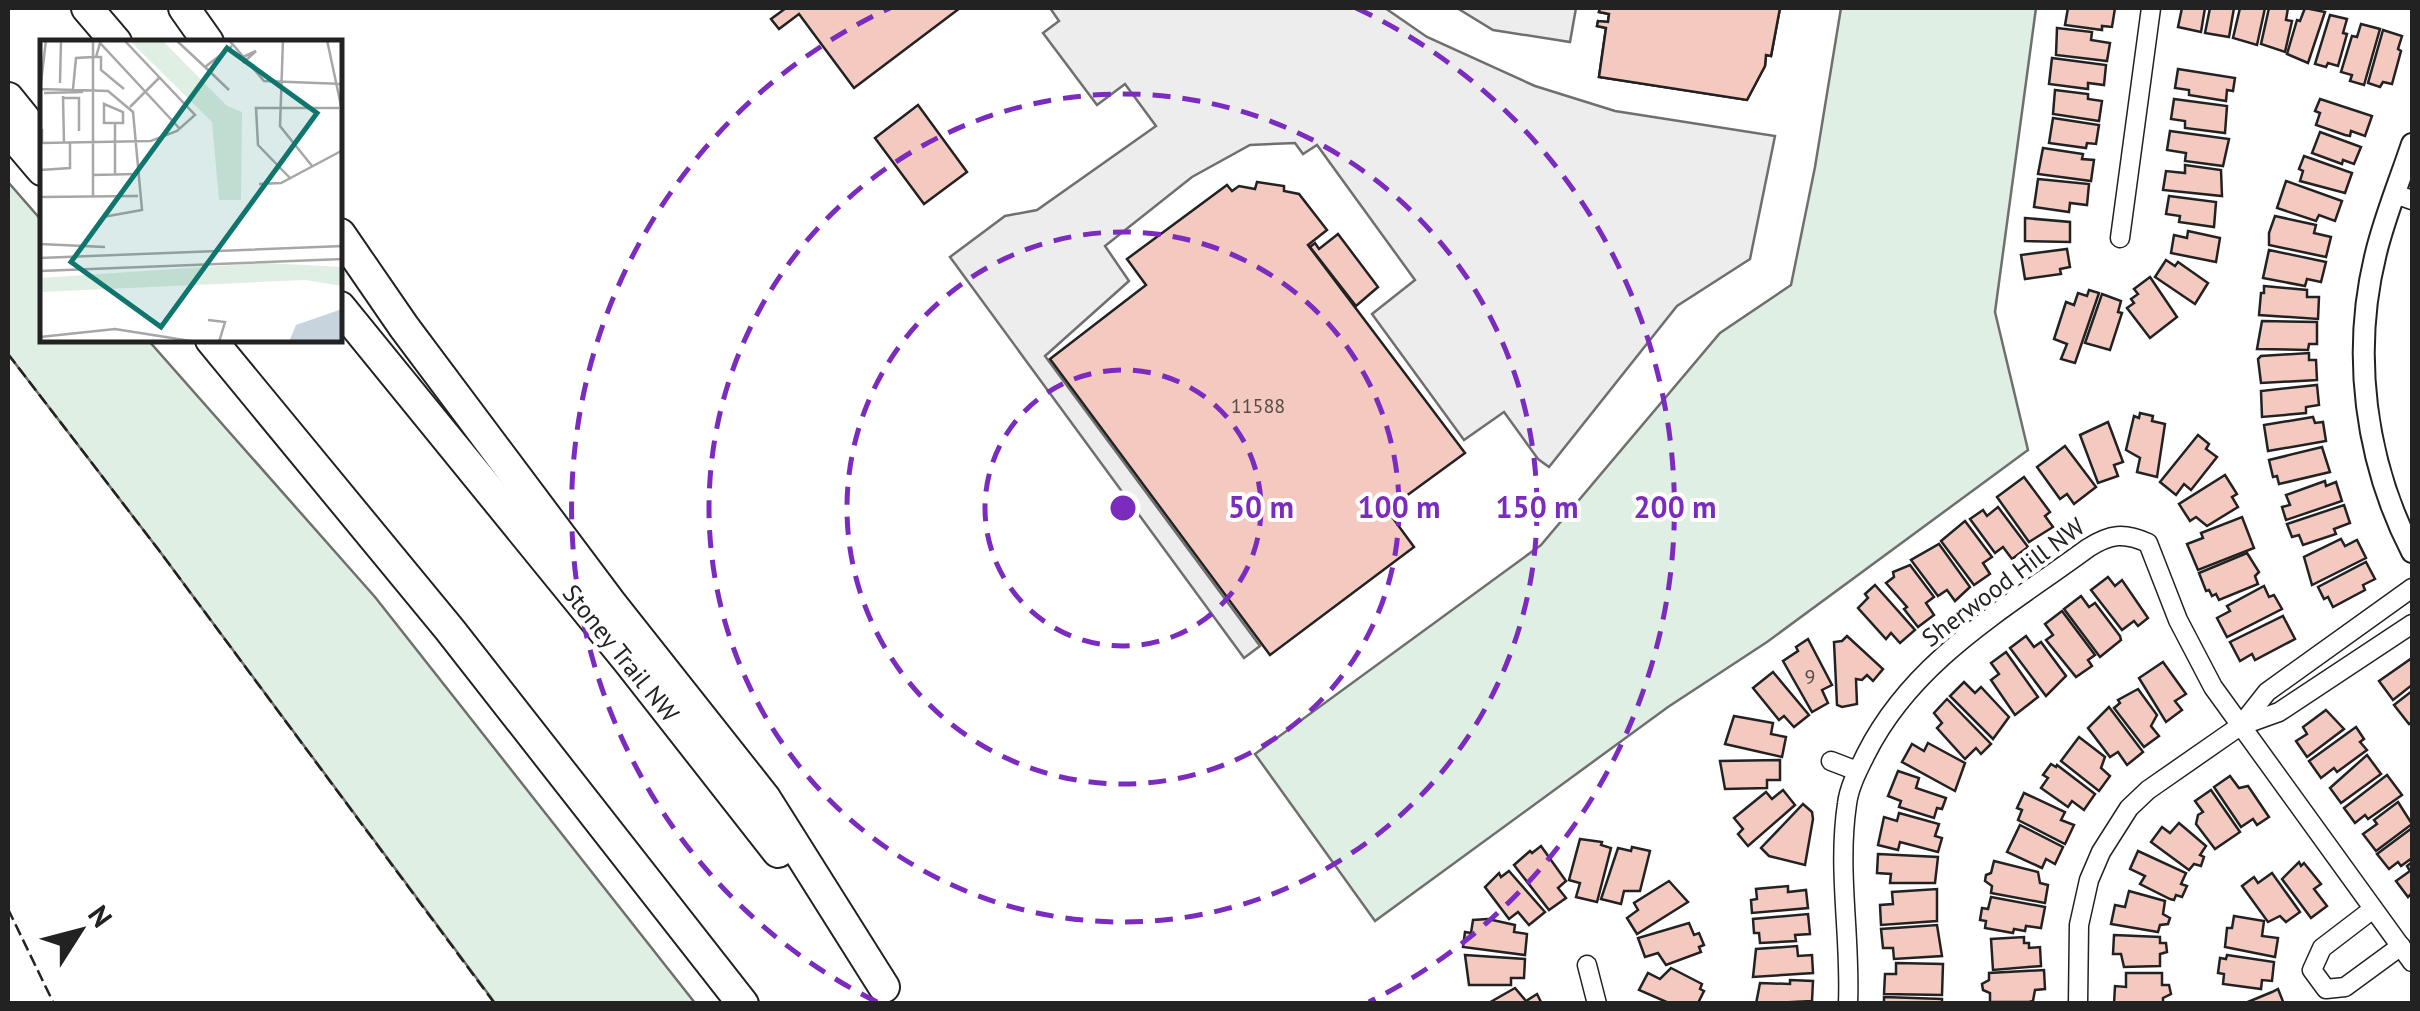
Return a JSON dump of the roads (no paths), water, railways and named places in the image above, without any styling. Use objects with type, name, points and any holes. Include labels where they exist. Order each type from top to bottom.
[{"type":"highway","points":[[87,8],[114,40]]},
{"type":"highway","points":[[184,8],[207,40]]},
{"type":"highway","points":[[8,98],[40,138]]},
{"type":"highway","points":[[8,130],[40,168]]},
{"type":"highway","points":[[342,237],[601,589],[764,798],[891,995]]},
{"type":"highway","name":"Stoney Trail NW","points":[[342,309],[617,647],[891,995]]},
{"type":"highway","points":[[190,342],[446,651],[484,674]]},
{"type":"highway","points":[[212,342],[484,674],[744,1004]]},
{"type":"street","points":[[2120,238],[2151,8]]},
{"type":"street","points":[[2412,150],[2404,197],[2370,284],[2364,349],[2375,451],[2412,552]]},
{"type":"street","name":"Sherwood Hill NW","points":[[1848,1004],[1850,969],[1842,860],[1847,801],[1857,771],[1890,710],[1952,647],[2097,542],[2128,534],[2148,543],[2178,620],[2213,687],[2412,962]]},
{"type":"street","points":[[2240,726],[2268,692],[2412,588]]},
{"type":"street","points":[[2078,1004],[2079,926],[2090,880],[2100,852],[2130,808],[2148,790],[2240,726],[2280,712],[2412,624]]},
{"type":"street","points":[[1831,762],[1857,771]]},
{"type":"street","points":[[2373,908],[2322,948],[2312,970],[2326,989],[2345,987],[2401,946]]},
{"type":"street","points":[[1587,965],[1597,1004]]}]
